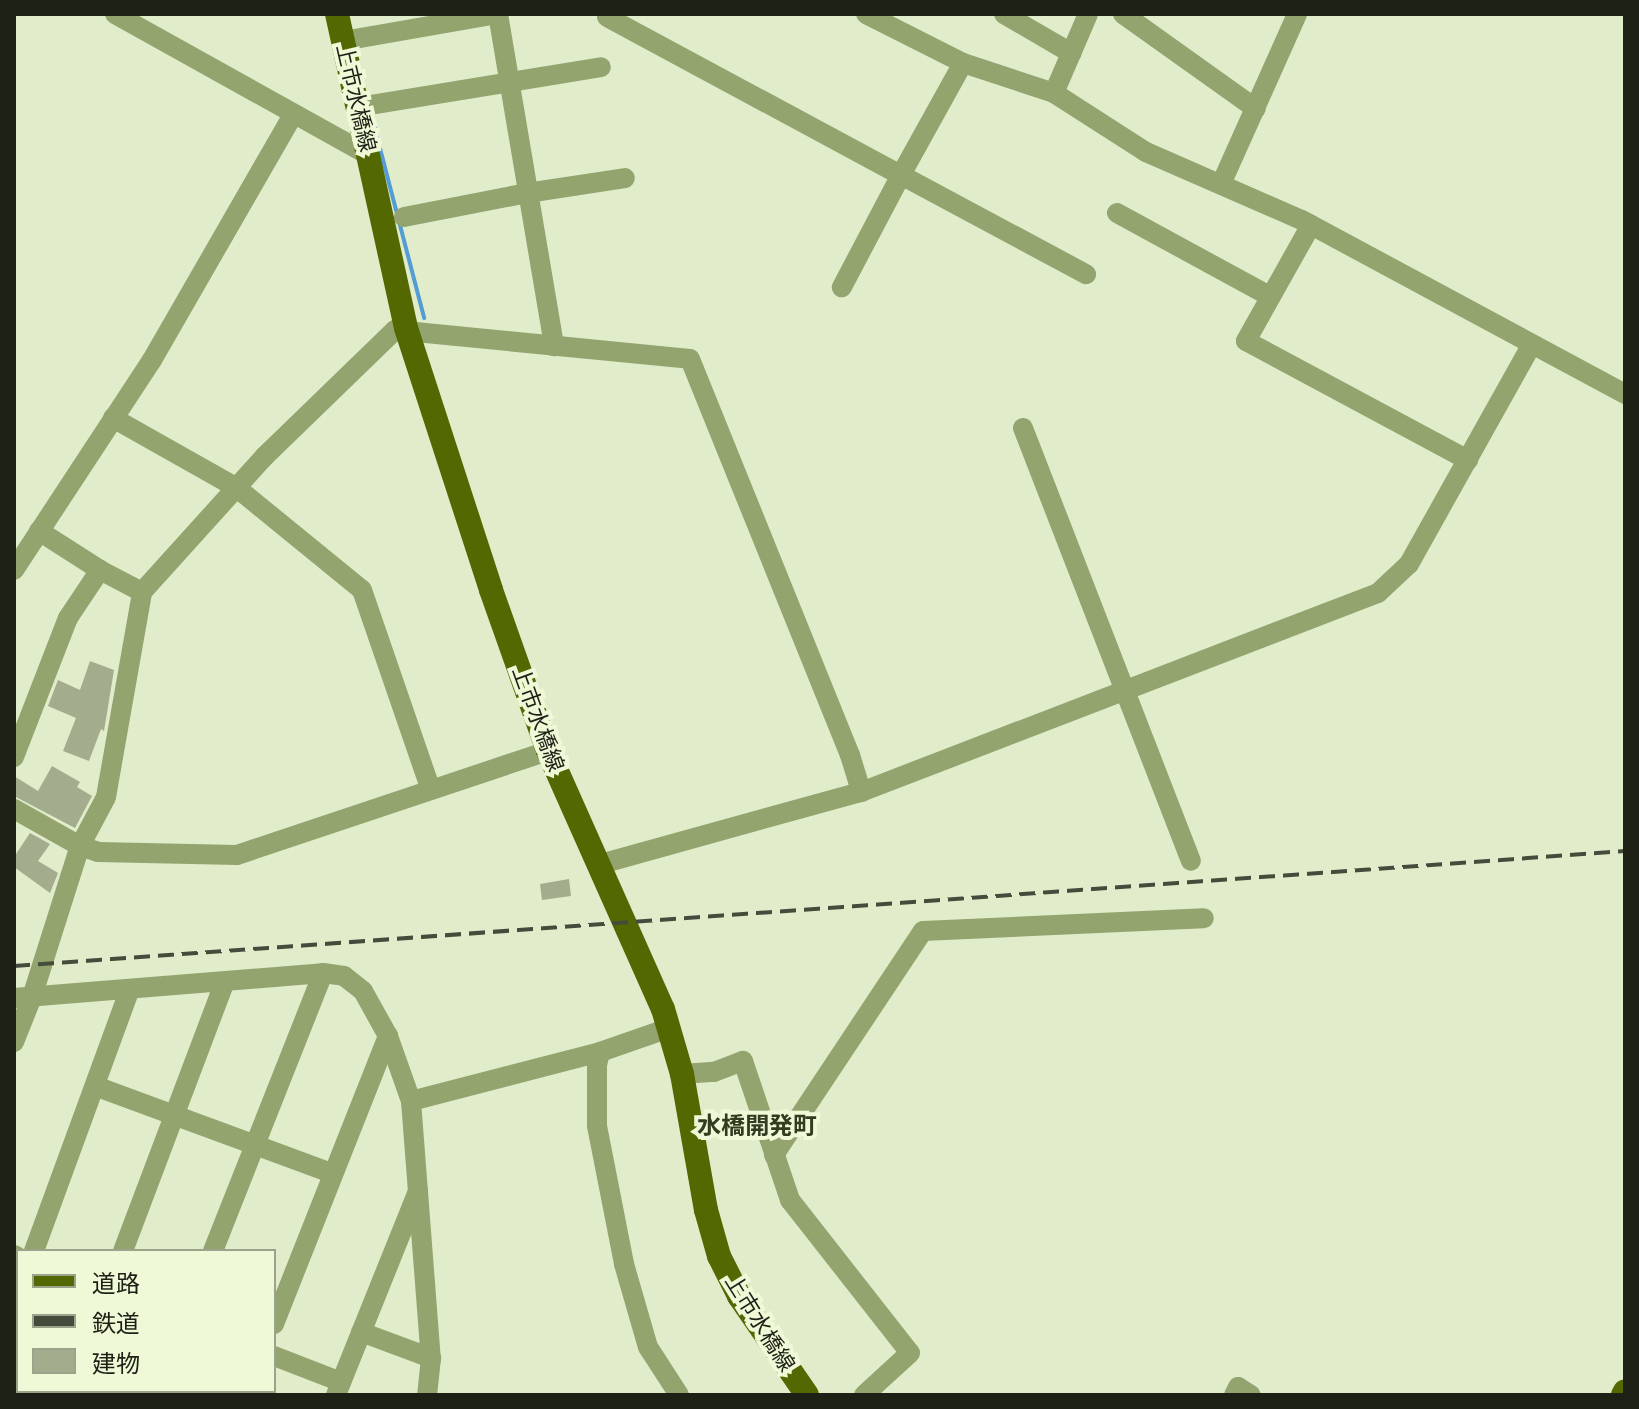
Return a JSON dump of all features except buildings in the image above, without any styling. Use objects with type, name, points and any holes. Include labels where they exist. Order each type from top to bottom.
[{"type":"main road","name":"上市水橋線","points":[[337,14],[406,328],[548,751],[597,865],[627,922],[669,1028],[682,1074],[706,1210],[719,1256],[739,1296],[807,1395]]},
{"type":"street","points":[[115,14],[370,156]]},
{"type":"street","points":[[343,41],[498,14],[554,346]]},
{"type":"street","points":[[866,14],[963,63],[1054,93],[1146,152],[1222,182],[1311,225],[1625,394]]},
{"type":"street","points":[[1004,14],[1071,53]]},
{"type":"street","points":[[1054,93],[1088,14]]},
{"type":"street","points":[[1123,14],[1256,109]]},
{"type":"street","points":[[1222,182],[1297,14]]},
{"type":"street","points":[[607,17],[1086,274]]},
{"type":"street","points":[[842,287],[963,63]]},
{"type":"street","points":[[358,107],[601,67]]},
{"type":"street","points":[[14,570],[152,360],[293,115]]},
{"type":"street","points":[[404,217],[625,178]]},
{"type":"street","points":[[1117,213],[1271,297]]},
{"type":"street","points":[[1311,225],[1246,341],[1468,460]]},
{"type":"street","points":[[14,1042],[23,998],[80,846],[106,797],[142,592],[349,372],[395,330],[406,328],[690,359],[850,755],[861,792]]},
{"type":"street","points":[[597,865],[861,792],[1378,593],[1409,564],[1531,346]]},
{"type":"street","points":[[113,418],[237,488],[362,590],[430,788]]},
{"type":"street","points":[[1023,428],[1191,861]]},
{"type":"street","points":[[39,531],[100,570],[142,592]]},
{"type":"street","points":[[14,757],[68,618],[100,570]]},
{"type":"street","points":[[14,809],[80,846],[98,852],[237,855],[548,751]]},
{"type":"street","points":[[774,1155],[923,931],[1204,918]]},
{"type":"street","points":[[23,998],[224,984],[323,973],[344,976],[363,991],[388,1036],[411,1101],[431,1358],[427,1395]]},
{"type":"street","points":[[214,1249],[323,973]]},
{"type":"street","points":[[124,1249],[224,984]]},
{"type":"street","points":[[35,1249],[130,989]]},
{"type":"street","points":[[411,1101],[600,1052],[669,1028]]},
{"type":"street","points":[[276,1319],[331,1173],[388,1036]]},
{"type":"street","points":[[600,1052],[597,1126],[624,1264],[648,1347],[679,1395]]},
{"type":"street","points":[[682,1074],[714,1072],[743,1061],[790,1200],[910,1353],[864,1395]]},
{"type":"street","points":[[95,1086],[331,1173]]},
{"type":"street","points":[[276,1357],[338,1389],[420,1187]]},
{"type":"street","points":[[361,1332],[431,1358]]},
{"type":"street","points":[[1234,1395],[1238,1387],[1251,1395]]},
{"type":"waterway","points":[[370,110],[424,318]]},
{"type":"railway","points":[[14,966],[1625,851]]},
{"type":"district","name":"水橋開発町","points":[[757,1126]]}]
